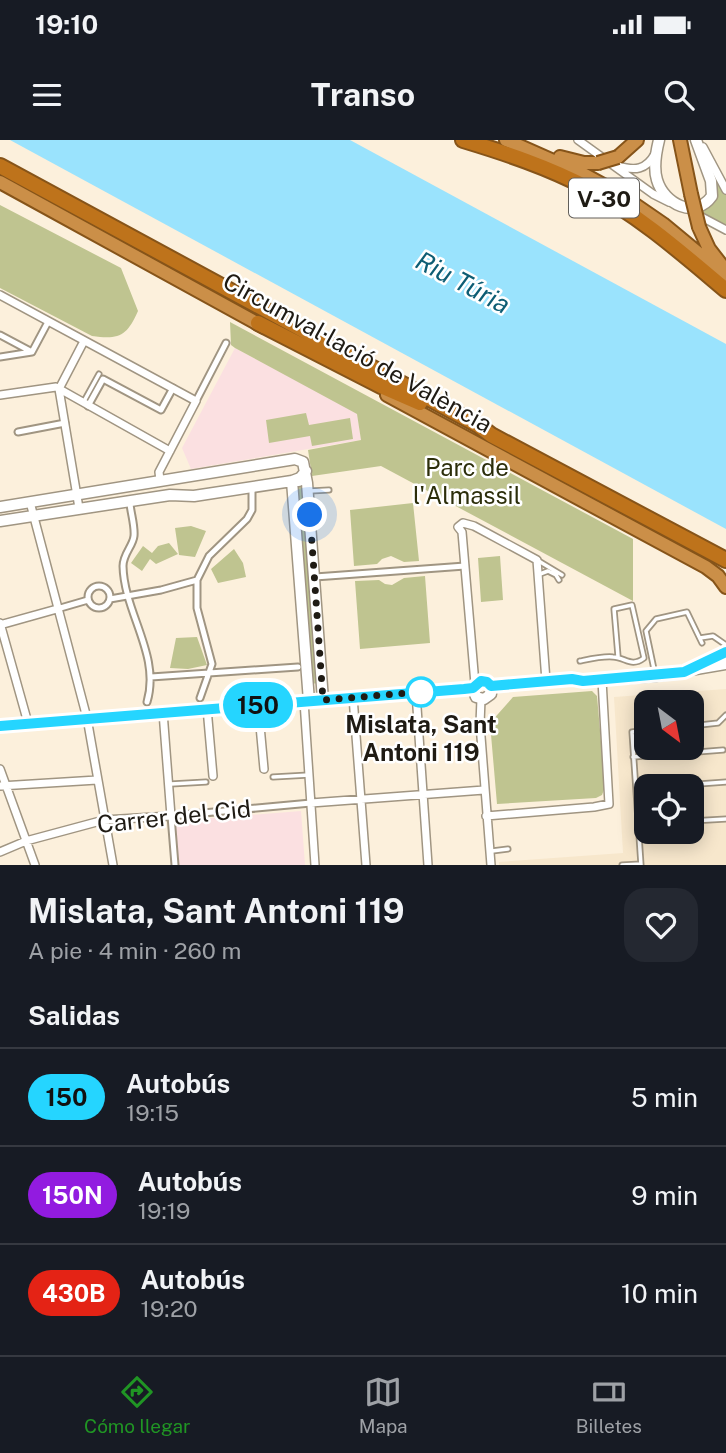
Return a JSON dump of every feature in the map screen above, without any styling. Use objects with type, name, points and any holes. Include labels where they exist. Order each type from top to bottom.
[{"type":"highway","name":"V-30","points":[[463,140],[523,159],[590,189],[637,218],[726,290]]},
{"type":"highway","points":[[509,141],[570,160],[598,163],[615,160],[637,140]]},
{"type":"highway","points":[[680,140],[699,227],[709,249],[726,270]]},
{"type":"highway","name":"V-30","points":[[509,141],[618,193],[663,224],[726,276]]},
{"type":"highway","name":"Circumval·lació de València","points":[[0,166],[478,425],[491,435],[726,560]]},
{"type":"highway","name":"Circumval·lació de València","points":[[0,182],[706,567],[718,576],[726,587]]},
{"type":"highway","points":[[258,323],[381,386],[476,431],[491,435]]},
{"type":"street","points":[[578,140],[636,169],[648,164],[658,145]]},
{"type":"street","points":[[658,145],[657,180],[667,197],[677,205],[690,209],[703,206],[712,196],[698,140]]},
{"type":"street","points":[[698,140],[726,190]]},
{"type":"street","points":[[615,160],[653,194],[726,230]]},
{"type":"street","points":[[0,295],[196,401]]},
{"type":"street","points":[[32,352],[48,322]]},
{"type":"street","points":[[0,335],[32,352]]},
{"type":"street","points":[[79,508],[59,388],[84,341]]},
{"type":"street","points":[[160,480],[159,472],[226,343]]},
{"type":"street","points":[[0,357],[32,352]]},
{"type":"street","points":[[86,405],[103,379],[161,410],[173,388]]},
{"type":"street","points":[[0,395],[50,386],[59,388],[170,451]]},
{"type":"street","points":[[18,432],[65,423]]},
{"type":"street","points":[[0,507],[295,459],[303,462],[308,488],[323,700]]},
{"type":"street","points":[[292,481],[300,478],[306,471]]},
{"type":"street","points":[[0,521],[170,495],[194,496],[301,480],[308,488]]},
{"type":"street","points":[[292,481],[315,865]]},
{"type":"street","points":[[201,698],[210,673],[211,654],[197,608],[197,580],[209,556],[247,519],[252,510],[253,491]]},
{"type":"street","points":[[30,502],[87,718],[113,865]]},
{"type":"street","points":[[130,504],[134,538],[126,551],[123,564],[135,620],[150,663],[147,702]]},
{"type":"street","points":[[481,699],[475,695],[462,532],[467,531],[468,525],[537,560],[546,681]]},
{"type":"street","points":[[314,577],[465,566]]},
{"type":"street","points":[[110,599],[197,580]]},
{"type":"street","points":[[96,587],[106,589],[110,599],[100,608],[93,606],[89,600],[91,590],[96,587]]},
{"type":"street","points":[[28,723],[0,625],[89,600]]},
{"type":"street","points":[[684,672],[726,652]]},
{"type":"street","points":[[0,726],[416,692],[474,686],[484,681],[491,686],[655,676],[726,664]]},
{"type":"street","points":[[151,677],[303,665]]},
{"type":"street","points":[[486,816],[609,804],[601,680]]},
{"type":"street","points":[[481,699],[491,694],[491,686]]},
{"type":"street","points":[[416,692],[428,865]]},
{"type":"street","points":[[353,697],[366,865]]},
{"type":"street","points":[[481,699],[480,724],[491,865]]},
{"type":"street","points":[[258,705],[264,769]]},
{"type":"street","points":[[207,708],[214,776]]},
{"type":"street","points":[[163,712],[175,865]]},
{"type":"street","points":[[0,769],[3,785],[35,865]]},
{"type":"street","points":[[3,785],[97,780]]},
{"type":"street","points":[[311,803],[484,790]]},
{"type":"street","name":"Carrer del Cid","points":[[0,852],[26,841],[104,820],[311,803]]},
{"type":"lane","points":[[86,405],[99,374]]},
{"type":"lane","points":[[308,488],[329,490]]},
{"type":"lane","points":[[537,560],[562,575]]},
{"type":"lane","points":[[538,575],[548,571],[559,580]]},
{"type":"lane","points":[[580,661],[618,656],[627,663],[636,663],[644,658],[632,605],[614,610],[618,656]]},
{"type":"lane","points":[[655,676],[646,631],[656,619],[687,612],[701,641],[713,636],[726,645]]},
{"type":"lane","points":[[270,667],[303,665]]},
{"type":"lane","points":[[704,725],[718,723],[726,715]]},
{"type":"lane","points":[[634,732],[635,774]]},
{"type":"lane","points":[[633,757],[723,750]]},
{"type":"lane","points":[[273,777],[309,775]]},
{"type":"lane","points":[[168,784],[206,782]]},
{"type":"lane","points":[[704,784],[726,782]]},
{"type":"lane","points":[[704,820],[726,819]]},
{"type":"lane","points":[[622,865],[641,864],[640,844]]},
{"type":"lane","points":[[489,851],[508,849]]},
{"type":"shaded area","points":[[235,348],[357,413],[361,440],[191,469],[182,448]]},
{"type":"shaded area","points":[[726,689],[726,865],[499,865],[499,862],[623,853],[614,697],[634,696],[634,760],[704,760],[704,691]]},
{"type":"shaded area","points":[[301,811],[305,865],[177,865],[174,821]]},
{"type":"green space","points":[[712,172],[726,195],[726,227],[697,212],[710,205],[715,196],[716,185]]},
{"type":"green space","points":[[0,205],[121,268],[138,311],[126,331],[116,336],[92,336],[0,288]]},
{"type":"green space","name":"Parc de l'Almassil","points":[[230,322],[633,539],[633,601],[381,466],[312,476],[308,450],[361,440],[357,414],[235,348],[231,345]]},
{"type":"green space","points":[[306,413],[309,425],[350,418],[353,439],[312,446],[310,436],[269,443],[266,420]]},
{"type":"green space","points":[[305,485],[319,683],[310,684],[297,486]]},
{"type":"green space","points":[[413,503],[419,561],[404,562],[391,556],[377,564],[354,566],[350,510]]},
{"type":"green space","points":[[191,526],[206,531],[195,557],[179,555],[175,528]]},
{"type":"green space","points":[[169,543],[178,554],[156,564],[150,559],[142,571],[131,563],[143,546],[152,553],[158,546]]},
{"type":"green space","points":[[234,549],[243,563],[246,577],[218,583],[211,569]]},
{"type":"green space","points":[[500,556],[503,600],[481,602],[478,558]]},
{"type":"green space","points":[[425,576],[430,643],[360,649],[355,581],[379,580],[392,585],[404,578]]},
{"type":"green space","points":[[197,637],[207,665],[188,669],[170,668],[176,638]]},
{"type":"green space","points":[[592,691],[597,696],[605,787],[602,795],[596,798],[497,804],[490,723],[513,697]]},
{"type":"water","name":"Riu Túria","points":[[10,140],[350,140],[726,344],[726,529]]},
{"type":"bus line","name":"150","points":[[0,726],[464,689],[473,688],[481,681],[491,686],[655,676],[684,672],[726,652]]},
{"type":"place","name":"Mislata, Sant Antoni 119","points":[[421,692]]},
{"type":"route","points":[[310,515],[323,700],[421,692]]}]
